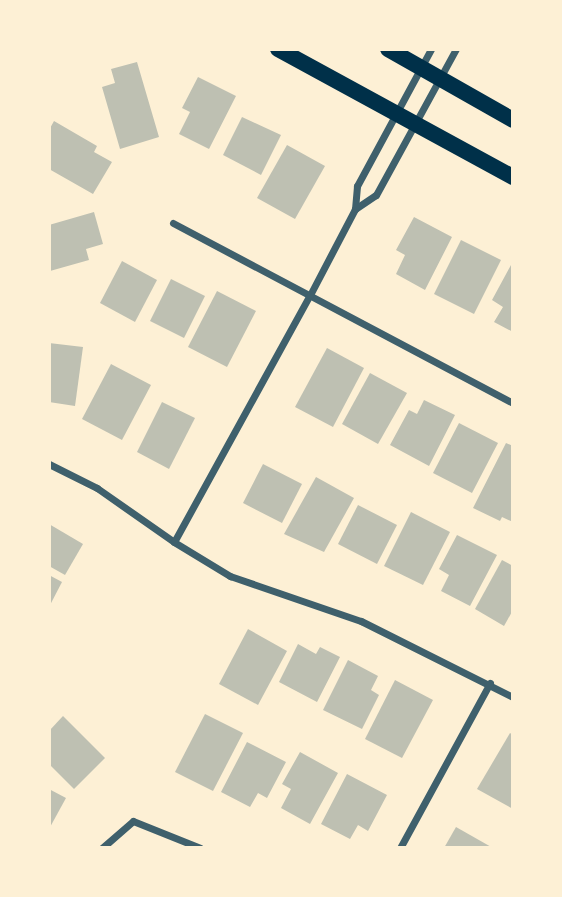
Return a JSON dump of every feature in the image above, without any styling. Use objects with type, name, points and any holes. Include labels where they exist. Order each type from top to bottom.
[{"type":"main road","points":[[278,49],[513,177]]},
{"type":"main road","points":[[388,49],[513,120]]},
{"type":"street","points":[[174,542],[355,209],[357,186],[431,49]]},
{"type":"street","points":[[355,209],[376,195],[456,49]]},
{"type":"street","points":[[173,223],[513,403]]},
{"type":"street","points":[[49,464],[97,488],[174,542],[230,576],[362,621],[513,697]]},
{"type":"street","points":[[400,848],[490,684]]},
{"type":"street","points":[[102,848],[133,821],[200,848]]},
{"type":"building","points":[[137,62],[159,137],[120,149],[102,87],[115,83],[111,69]]},
{"type":"building","points":[[198,77],[236,96],[209,149],[179,134],[190,112],[182,108]]},
{"type":"building","points":[[242,117],[281,135],[261,175],[223,155]]},
{"type":"building","points":[[54,121],[97,146],[94,152],[112,162],[93,194],[49,169],[49,130]]},
{"type":"building","points":[[287,145],[325,166],[295,219],[257,198]]},
{"type":"building","points":[[94,212],[103,244],[86,249],[89,260],[50,271],[49,225]]},
{"type":"building","points":[[414,217],[452,237],[425,290],[396,274],[405,255],[396,250]]},
{"type":"building","points":[[461,240],[501,260],[474,314],[434,294]]},
{"type":"building","points":[[122,261],[157,280],[135,322],[100,303]]},
{"type":"building","points":[[511,265],[513,332],[494,322],[503,307],[492,300]]},
{"type":"building","points":[[171,279],[205,296],[184,338],[150,321]]},
{"type":"building","points":[[217,291],[256,311],[227,367],[188,347]]},
{"type":"building","points":[[49,343],[83,347],[75,406],[49,402]]},
{"type":"building","points":[[327,348],[364,368],[333,427],[295,407]]},
{"type":"building","points":[[111,364],[151,385],[122,440],[82,419]]},
{"type":"building","points":[[370,373],[407,393],[378,444],[342,424]]},
{"type":"building","points":[[424,400],[455,415],[429,466],[390,445],[409,410],[417,414]]},
{"type":"building","points":[[162,402],[195,418],[169,469],[137,452]]},
{"type":"building","points":[[459,423],[498,443],[472,493],[433,473]]},
{"type":"building","points":[[506,443],[513,446],[513,522],[502,517],[500,521],[473,508]]},
{"type":"building","points":[[263,464],[302,484],[282,523],[243,503]]},
{"type":"building","points":[[316,477],[354,498],[324,552],[284,534]]},
{"type":"building","points":[[358,505],[397,525],[377,564],[338,544]]},
{"type":"building","points":[[411,512],[450,532],[423,585],[384,566]]},
{"type":"building","points":[[49,524],[83,544],[65,575],[49,566]]},
{"type":"building","points":[[457,535],[497,555],[470,606],[441,591],[449,575],[439,569]]},
{"type":"building","points":[[502,560],[513,566],[513,610],[504,626],[475,609]]},
{"type":"building","points":[[49,575],[62,582],[49,607]]},
{"type":"building","points":[[248,629],[287,651],[258,705],[219,684]]},
{"type":"building","points":[[298,644],[316,654],[320,647],[340,657],[317,702],[279,682]]},
{"type":"building","points":[[348,660],[378,676],[371,690],[379,695],[362,729],[323,710]]},
{"type":"building","points":[[395,680],[433,700],[402,758],[365,739]]},
{"type":"building","points":[[205,714],[243,733],[213,791],[175,772]]},
{"type":"building","points":[[63,716],[105,758],[74,789],[49,764],[49,731]]},
{"type":"building","points":[[510,733],[513,735],[513,809],[477,789]]},
{"type":"building","points":[[247,742],[286,762],[267,798],[258,793],[250,807],[221,792]]},
{"type":"building","points":[[300,752],[338,773],[310,824],[281,808],[291,789],[282,784]]},
{"type":"building","points":[[347,774],[387,795],[368,831],[358,825],[350,839],[321,824]]},
{"type":"building","points":[[49,789],[66,798],[49,829]]},
{"type":"building","points":[[456,827],[493,848],[444,848]]}]
